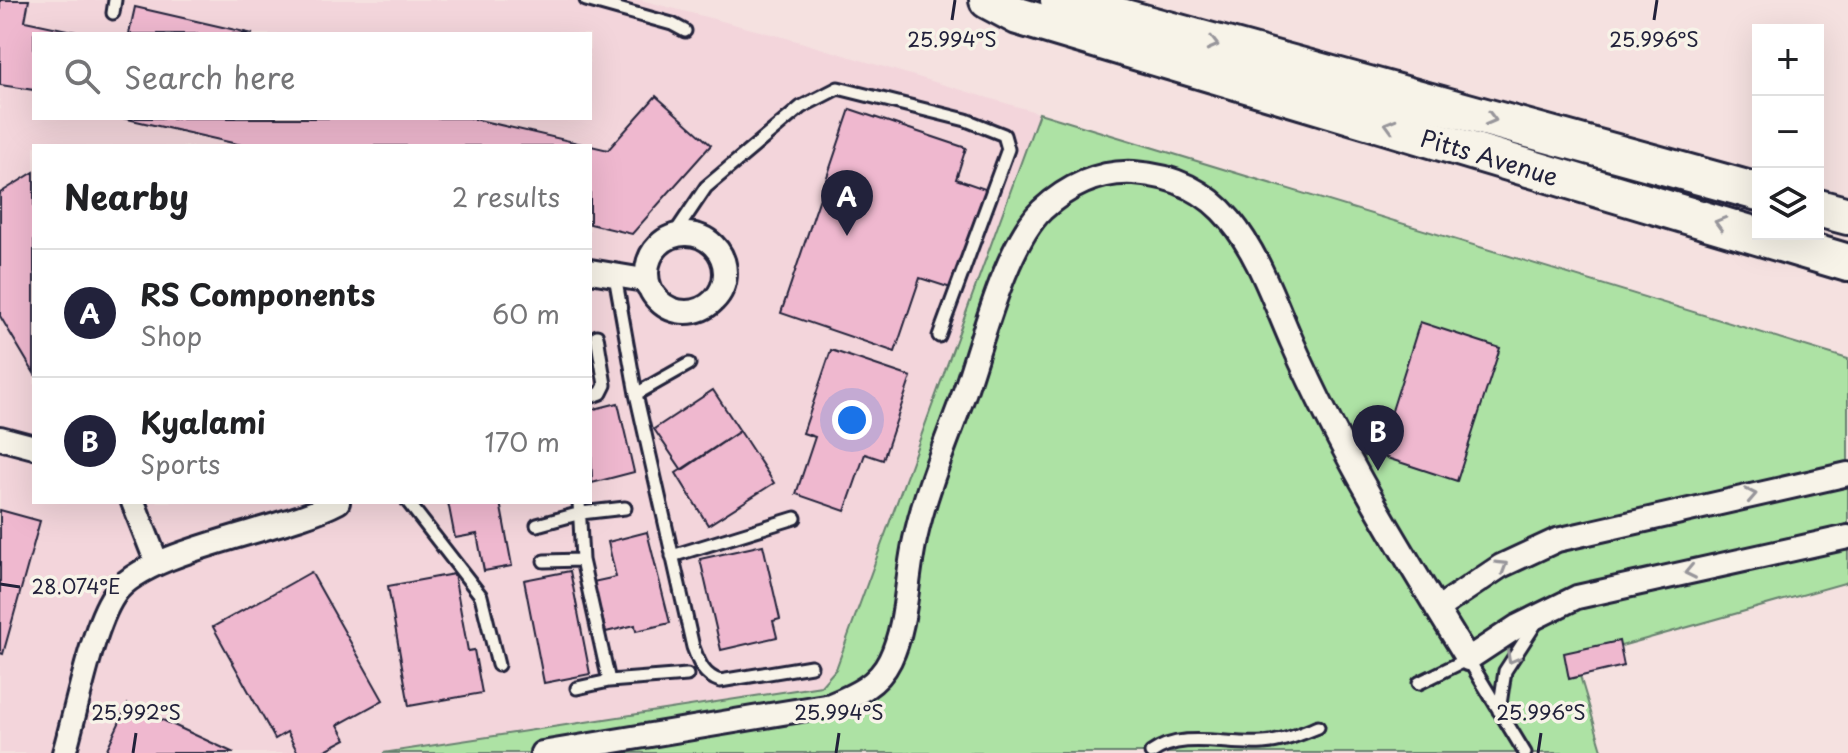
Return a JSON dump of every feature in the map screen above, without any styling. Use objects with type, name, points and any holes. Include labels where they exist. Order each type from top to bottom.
[{"type":"main road","points":[[988,0],[1018,16],[1134,36]]},
{"type":"main road","points":[[1059,0],[1134,36]]},
{"type":"main road","name":"Pitts Avenue","points":[[1134,36],[1752,190]]},
{"type":"main road","name":"Pitts Avenue","points":[[1134,36],[1848,263]]},
{"type":"main road","points":[[1824,210],[1848,216]]},
{"type":"street","points":[[542,753],[831,705],[867,688],[880,675],[890,659],[898,633],[918,524],[1011,260],[1041,211],[1083,182],[1106,174],[1131,173],[1176,181],[1203,193],[1239,229],[1333,433],[1364,491],[1468,659],[1543,612],[1577,597],[1848,537]]},
{"type":"street","points":[[592,271],[644,280],[655,298],[675,312],[699,311],[719,296],[726,272],[718,249],[698,235],[673,236],[662,242],[648,262],[649,287]]},
{"type":"street","points":[[0,438],[32,446]]},
{"type":"street","points":[[1437,609],[1501,566],[1557,540],[1848,474]]},
{"type":"street","points":[[134,504],[157,563]]},
{"type":"street","points":[[64,753],[102,619],[113,595],[128,578],[157,563],[312,516],[334,504]]},
{"type":"lane","points":[[113,13],[115,0]]},
{"type":"lane","points":[[586,0],[672,24],[685,31]]},
{"type":"lane","points":[[673,236],[706,187],[801,107],[838,88],[951,116],[1004,135],[1009,141],[1008,149],[939,336]]},
{"type":"lane","points":[[615,276],[636,394],[693,647],[709,677],[720,681],[811,666]]},
{"type":"lane","points":[[592,396],[601,393],[605,385],[597,336]]},
{"type":"lane","points":[[636,394],[689,364]]},
{"type":"lane","points":[[410,504],[481,596],[498,665]]},
{"type":"lane","points":[[580,508],[582,560],[609,681]]},
{"type":"lane","points":[[537,525],[580,508],[625,508]]},
{"type":"lane","points":[[672,556],[795,518]]},
{"type":"lane","points":[[544,561],[582,560]]},
{"type":"lane","points":[[1499,711],[1505,671],[1543,612]]},
{"type":"lane","points":[[1419,683],[1468,659],[1525,753]]},
{"type":"lane","points":[[577,688],[609,681],[687,675]]},
{"type":"lane","points":[[1151,753],[1168,745],[1200,740],[1263,743],[1318,727]]},
{"type":"shaded area","points":[[0,0],[641,0],[790,39],[1039,113],[836,669],[821,686],[383,753],[0,753]]},
{"type":"green space","points":[[1039,113],[1848,359],[1848,582],[1575,659],[1603,753],[383,753],[821,686],[836,669]]},
{"type":"building","points":[[0,0],[29,0],[25,21],[77,32],[32,32],[32,90],[0,85]]},
{"type":"building","points":[[135,7],[244,32],[129,32]]},
{"type":"building","points":[[656,96],[711,145],[632,234],[592,224],[592,146],[608,150]]},
{"type":"building","points":[[850,109],[966,148],[956,179],[988,190],[954,289],[920,278],[895,352],[781,313]]},
{"type":"building","points":[[132,120],[479,120],[582,144],[237,144]]},
{"type":"building","points":[[32,173],[32,370],[0,316],[0,193]]},
{"type":"building","points":[[1420,322],[1500,348],[1457,481],[1378,455]]},
{"type":"building","points":[[831,350],[911,377],[883,460],[865,454],[845,511],[796,494],[815,437],[803,433]]},
{"type":"building","points":[[713,390],[740,431],[682,470],[654,429]]},
{"type":"building","points":[[618,403],[634,472],[592,483],[592,410]]},
{"type":"building","points":[[740,431],[774,483],[708,525],[676,473]]},
{"type":"building","points":[[448,504],[500,504],[512,566],[484,571],[477,534],[455,538]]},
{"type":"building","points":[[0,510],[40,521],[3,654],[0,653]]},
{"type":"building","points":[[647,532],[670,623],[636,631],[635,625],[606,632],[593,582],[616,577],[608,542]]},
{"type":"building","points":[[763,545],[780,619],[773,621],[777,637],[721,650],[700,559]]},
{"type":"building","points":[[570,571],[590,674],[544,683],[524,580]]},
{"type":"building","points":[[311,572],[383,700],[338,725],[346,739],[320,753],[298,753],[287,732],[275,739],[213,627]]},
{"type":"building","points":[[454,574],[468,651],[474,650],[482,693],[409,706],[388,586]]},
{"type":"building","points":[[1619,641],[1624,666],[1569,679],[1564,653]]},
{"type":"building","points":[[128,704],[234,753],[105,753]]},
{"type":"place","name":"RS Components","points":[[847,236]]},
{"type":"place","name":"Kyalami","points":[[1378,471]]}]
